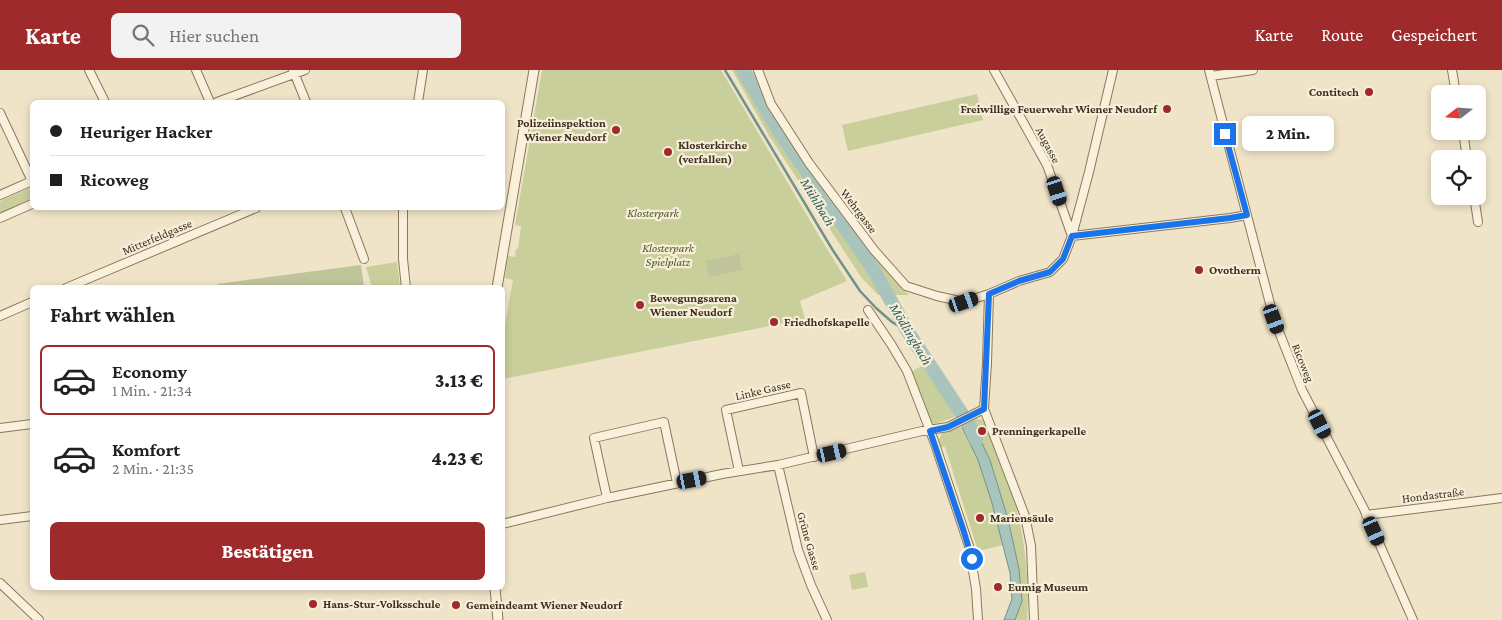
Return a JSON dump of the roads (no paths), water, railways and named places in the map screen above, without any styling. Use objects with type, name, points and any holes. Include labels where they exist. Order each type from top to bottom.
[{"type":"street","points":[[89,70],[104,100]]},
{"type":"street","points":[[196,70],[209,100]]},
{"type":"street","points":[[221,100],[294,72],[305,70]]},
{"type":"street","points":[[418,100],[424,70]]},
{"type":"street","points":[[497,285],[534,70]]},
{"type":"street","name":"Wehrgasse","points":[[758,70],[771,104],[809,163],[874,250],[906,286],[964,302],[1019,281],[1050,272],[1063,259],[1072,236],[1089,172],[1113,70]]},
{"type":"street","name":"Augasse","points":[[994,70],[1047,165],[1072,236]]},
{"type":"street","points":[[1210,73],[1253,70]]},
{"type":"street","points":[[1452,70],[1454,85]]},
{"type":"street","points":[[294,72],[305,100]]},
{"type":"street","name":"Ricoweg","points":[[1210,73],[1274,319],[1286,353],[1302,390],[1366,515],[1413,620]]},
{"type":"street","points":[[0,113],[30,177]]},
{"type":"street","points":[[0,195],[30,182]]},
{"type":"street","points":[[0,218],[30,205]]},
{"type":"street","points":[[1475,205],[1478,222]]},
{"type":"street","name":"Mitterfeldgasse","points":[[73,285],[251,210]]},
{"type":"street","points":[[346,210],[364,259]]},
{"type":"street","points":[[402,210],[406,285]]},
{"type":"street","points":[[1072,236],[1247,215]]},
{"type":"street","points":[[989,294],[984,409],[1025,516],[1031,546],[1034,620]]},
{"type":"street","points":[[0,316],[30,303]]},
{"type":"street","points":[[868,310],[907,371],[930,431],[969,546],[976,589],[978,620]]},
{"type":"street","name":"Linke Gasse","points":[[739,471],[726,410],[801,392],[814,457]]},
{"type":"street","points":[[505,523],[607,498],[778,465],[922,431],[948,427],[984,409]]},
{"type":"street","points":[[607,498],[594,438],[664,422],[677,483]]},
{"type":"street","points":[[0,428],[30,424]]},
{"type":"street","name":"Grüne Gasse","points":[[778,465],[798,550],[827,620]]},
{"type":"street","name":"Hondastraße","points":[[1366,515],[1502,498]]},
{"type":"street","points":[[0,520],[30,516]]},
{"type":"street","points":[[0,583],[39,620]]},
{"type":"street","points":[[495,590],[498,620]]},
{"type":"water","points":[[972,422],[990,460],[1008,519],[1019,569],[1022,601],[1015,620],[1004,620],[1012,599],[1010,573],[992,503],[978,460],[962,427]]},
{"type":"waterway","name":"Mühlbach","points":[[725,70],[832,249],[860,291],[892,322],[908,332]]},
{"type":"waterway","name":"Mödlingbach","points":[[743,70],[777,128],[875,272],[908,332],[970,426],[976,440]]},
{"type":"place","name":"Contitech","points":[[1369,92]]},
{"type":"place","name":"Freiwillige Feuerwehr Wiener Neudorf","points":[[1167,109]]},
{"type":"place","name":"Polizeiinspektion Wiener Neudorf","points":[[616,130]]},
{"type":"place","name":"Klosterkirche (verfallen)","points":[[668,152]]},
{"type":"place","name":"Ovotherm","points":[[1199,270]]},
{"type":"place","name":"Bewegungsarena Wiener Neudorf","points":[[640,305]]},
{"type":"place","name":"Friedhofskapelle","points":[[774,322]]},
{"type":"place","name":"Prenningerkapelle","points":[[982,431]]},
{"type":"place","name":"Mariensäule","points":[[980,518]]},
{"type":"place","name":"Eumig Museum","points":[[998,587]]},
{"type":"place","name":"Hans-Stur-Volksschule","points":[[313,604]]},
{"type":"place","name":"Gemeindeamt Wiener Neudorf","points":[[456,605]]},
{"type":"park label","name":"Klosterpark","points":[[653,213]]},
{"type":"park label","name":"Klosterpark Spielplatz","points":[[668,255]]}]
